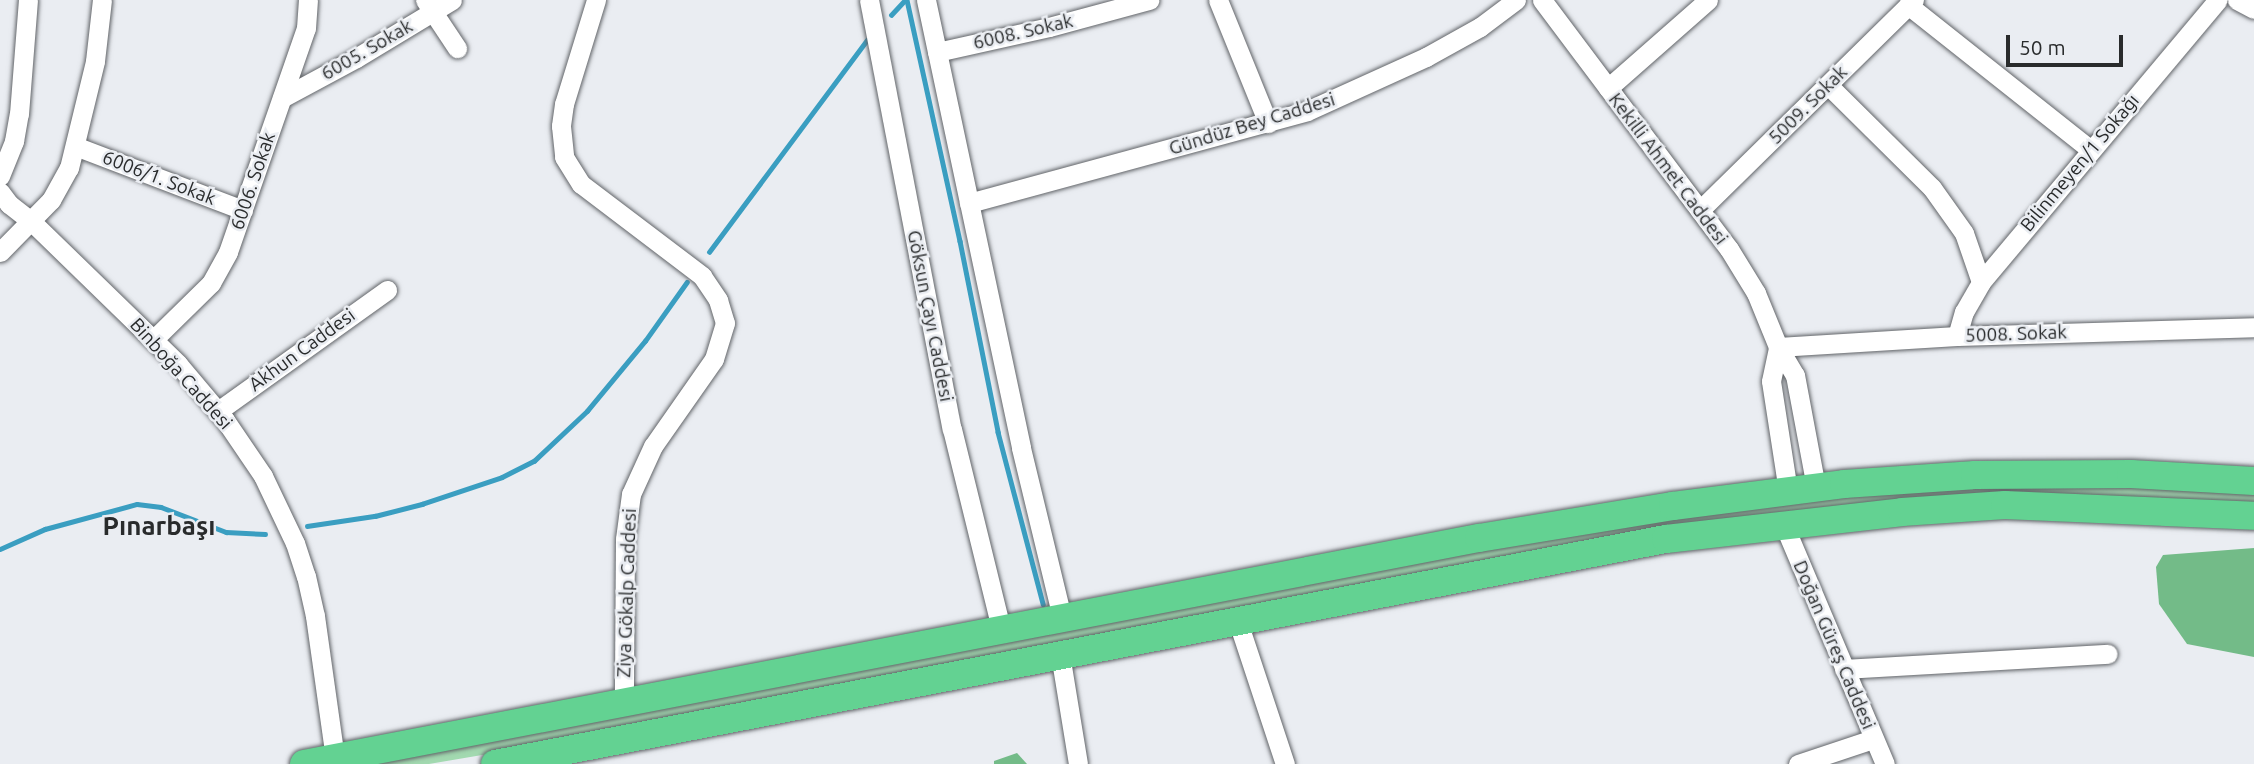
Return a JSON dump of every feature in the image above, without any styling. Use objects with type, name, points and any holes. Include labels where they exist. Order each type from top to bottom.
[{"type":"highway","points":[[304,764],[1479,538],[1788,491],[1915,478],[2032,474],[2131,474],[2254,481]]},
{"type":"highway","points":[[495,764],[599,754],[1060,654],[1600,550],[1784,525],[2005,505],[2254,516]]},
{"type":"street","points":[[0,176],[14,141],[19,114],[28,0]]},
{"type":"street","points":[[0,252],[60,186],[75,146],[95,61],[102,0]]},
{"type":"street","name":"6006. Sokak","points":[[154,339],[211,283],[228,252],[306,28],[307,0]]},
{"type":"street","name":"6005. Sokak","points":[[282,98],[429,6],[452,0]]},
{"type":"street","name":"Ziya Gökalp Caddesi","points":[[596,0],[564,104],[561,126],[564,157],[581,184],[702,276],[718,300],[725,323],[714,359],[653,446],[631,494],[625,539],[624,702]]},
{"type":"street","name":"Göksun Çayı Caddesi","points":[[869,0],[952,429],[1001,629]]},
{"type":"street","points":[[926,0],[1021,448],[1062,618]]},
{"type":"street","name":"6008. Sokak","points":[[937,52],[1049,27],[1149,0]]},
{"type":"street","points":[[1218,0],[1268,123]]},
{"type":"street","name":"Gündüz Bey Caddesi","points":[[969,204],[1268,123],[1338,98],[1426,57],[1480,27],[1516,0]]},
{"type":"street","name":"Kekilli Ahmet Caddesi","points":[[1542,0],[1700,210],[1756,293],[1778,347],[1795,375],[1816,487]]},
{"type":"street","points":[[1608,88],[1708,0]]},
{"type":"street","name":"Bilinmeyen/1 Sokağı","points":[[1957,336],[1964,312],[1981,282],[2090,149],[2218,0]]},
{"type":"street","points":[[2237,0],[2254,9]]},
{"type":"street","points":[[1911,3],[2090,149]]},
{"type":"street","name":"5009. Sokak","points":[[1700,210],[1911,3]]},
{"type":"street","points":[[429,6],[457,48]]},
{"type":"street","points":[[1828,85],[1932,188],[1964,233],[1981,282]]},
{"type":"street","name":"6006/1. Sokak","points":[[75,146],[243,210]]},
{"type":"street","name":"Binboğa Caddesi","points":[[0,192],[9,204],[31,221],[154,339],[218,411],[263,476],[299,554],[315,616],[335,758]]},
{"type":"street","name":"Akhun Caddesi","points":[[218,411],[387,290]]},
{"type":"street","name":"5008. Sokak","points":[[1778,347],[1957,336],[2254,326]]},
{"type":"street","points":[[1778,347],[1771,381],[1788,491]]},
{"type":"street","name":"Doğan Güreş Caddesi","points":[[1784,525],[1885,764]]},
{"type":"street","points":[[1237,619],[1285,764]]},
{"type":"street","points":[[1060,654],[1078,764]]},
{"type":"street","points":[[1844,669],[2108,654]]},
{"type":"street","points":[[1798,764],[1873,739]]},
{"type":"green space","points":[[2051,484],[2254,494],[2254,508],[1989,497],[429,764],[365,764],[1494,546],[1780,501]]},
{"type":"green space","points":[[2254,548],[2254,657],[2187,644],[2159,604],[2156,567],[2163,555]]},
{"type":"green space","points":[[1017,753],[1027,764],[994,764],[994,761]]},
{"type":"waterway","points":[[891,15],[905,0]]},
{"type":"waterway","points":[[907,0],[960,241],[998,432],[1043,604]]},
{"type":"waterway","points":[[709,252],[867,40]]},
{"type":"waterway","points":[[307,526],[375,516],[422,504],[502,477],[534,461],[587,411],[645,341],[687,282]]},
{"type":"waterway","points":[[0,549],[45,529],[137,504],[161,507],[226,532],[265,534]]},
{"type":"district","name":"Pınarbaşı","points":[[159,526]]}]
